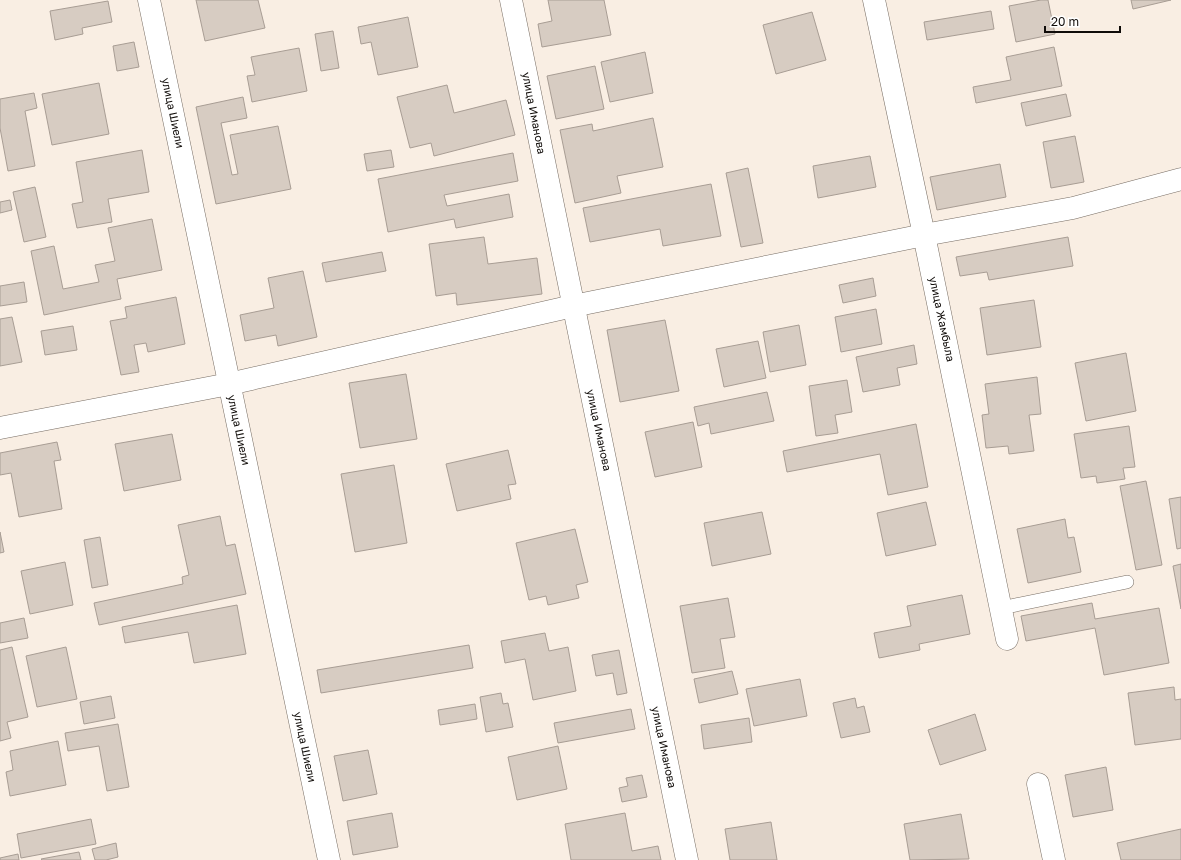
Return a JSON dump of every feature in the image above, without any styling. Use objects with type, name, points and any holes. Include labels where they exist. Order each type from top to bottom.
[{"type":"street","name":"улица Шиели","points":[[149,0],[329,860]]},
{"type":"street","name":"улица Иманова","points":[[511,0],[687,860]]},
{"type":"street","name":"улица Жамбыла","points":[[874,0],[1007,638]]},
{"type":"street","points":[[0,428],[229,384],[573,306],[924,235],[1073,208],[1181,179]]},
{"type":"street","points":[[1038,784],[1054,860]]},
{"type":"lane","points":[[1001,608],[1127,582]]},
{"type":"building","points":[[196,0],[258,0],[265,28],[205,41]]},
{"type":"building","points":[[548,0],[604,0],[611,35],[542,47],[538,24],[552,21]]},
{"type":"building","points":[[1048,0],[1055,34],[1016,42],[1009,6]]},
{"type":"building","points":[[1131,0],[1171,0],[1133,9]]},
{"type":"building","points":[[108,1],[112,22],[82,28],[83,34],[55,40],[50,11]]},
{"type":"building","points":[[991,11],[994,29],[927,40],[924,22]]},
{"type":"building","points":[[812,12],[826,60],[776,74],[763,25]]},
{"type":"building","points":[[408,17],[418,67],[378,75],[371,42],[361,44],[358,27]]},
{"type":"building","points":[[333,31],[339,68],[321,71],[315,34]]},
{"type":"building","points":[[134,42],[139,67],[117,71],[113,46]]},
{"type":"building","points":[[1054,47],[1062,86],[976,103],[973,87],[1011,80],[1006,57]]},
{"type":"building","points":[[299,48],[307,91],[252,102],[247,76],[255,75],[251,57]]},
{"type":"building","points":[[645,52],[653,93],[610,102],[601,62]]},
{"type":"building","points":[[595,66],[604,109],[556,119],[547,76]]},
{"type":"building","points":[[99,83],[109,134],[52,145],[42,94]]},
{"type":"building","points":[[447,85],[454,113],[506,100],[515,135],[434,156],[431,143],[410,148],[397,97]]},
{"type":"building","points":[[34,93],[37,108],[25,111],[35,166],[8,171],[0,128],[0,99]]},
{"type":"building","points":[[1066,94],[1071,116],[1026,126],[1021,103]]},
{"type":"building","points":[[243,97],[247,118],[221,123],[232,175],[238,174],[230,135],[278,126],[291,189],[216,204],[196,107]]},
{"type":"building","points":[[653,118],[663,167],[617,176],[621,193],[575,203],[560,130],[592,124],[593,131]]},
{"type":"building","points":[[1075,136],[1084,182],[1051,188],[1043,142]]},
{"type":"building","points":[[142,150],[149,192],[108,199],[112,222],[77,228],[72,204],[83,202],[76,162]]},
{"type":"building","points":[[391,150],[394,167],[367,171],[364,154]]},
{"type":"building","points":[[513,153],[518,181],[444,195],[447,206],[509,194],[513,217],[456,228],[454,219],[388,232],[378,179]]},
{"type":"building","points":[[870,156],[876,187],[818,198],[813,166]]},
{"type":"building","points":[[1000,164],[1006,197],[937,210],[930,177]]},
{"type":"building","points":[[748,168],[763,243],[741,247],[726,173]]},
{"type":"building","points":[[711,184],[721,236],[663,246],[660,229],[590,242],[583,208]]},
{"type":"building","points":[[35,187],[46,237],[24,242],[13,192]]},
{"type":"building","points":[[10,200],[12,210],[0,213],[0,202]]},
{"type":"building","points":[[152,219],[162,270],[117,279],[121,299],[44,315],[31,251],[54,246],[63,289],[99,282],[95,265],[115,261],[108,228]]},
{"type":"building","points":[[484,237],[488,264],[537,258],[542,294],[457,305],[456,293],[436,296],[429,244]]},
{"type":"building","points":[[1068,237],[1073,266],[989,280],[987,272],[960,276],[956,257]]},
{"type":"building","points":[[382,252],[386,271],[326,282],[322,263]]},
{"type":"building","points":[[303,271],[317,337],[278,346],[276,335],[245,341],[240,315],[274,308],[268,278]]},
{"type":"building","points":[[873,278],[876,296],[843,303],[839,285]]},
{"type":"building","points":[[24,282],[27,302],[0,306],[0,286]]},
{"type":"building","points":[[176,297],[185,344],[148,352],[146,343],[134,345],[139,372],[121,375],[110,321],[127,318],[125,307]]},
{"type":"building","points":[[1034,300],[1041,347],[987,355],[980,308]]},
{"type":"building","points":[[876,309],[882,344],[841,352],[835,317]]},
{"type":"building","points":[[12,317],[22,362],[0,366],[0,319]]},
{"type":"building","points":[[665,320],[679,391],[620,402],[607,330]]},
{"type":"building","points":[[799,325],[806,365],[770,372],[763,332]]},
{"type":"building","points":[[73,326],[77,350],[45,355],[41,331]]},
{"type":"building","points":[[758,341],[766,378],[724,387],[716,349]]},
{"type":"building","points":[[914,345],[917,364],[897,368],[900,385],[863,392],[856,357]]},
{"type":"building","points":[[1126,353],[1136,411],[1086,421],[1075,363]]},
{"type":"building","points":[[406,374],[417,439],[360,448],[349,383]]},
{"type":"building","points":[[1037,377],[1041,414],[1029,415],[1034,451],[1009,454],[1008,446],[986,448],[982,415],[989,414],[985,384]]},
{"type":"building","points":[[847,380],[852,412],[835,415],[838,433],[816,436],[809,386]]},
{"type":"building","points":[[767,392],[774,421],[711,434],[709,423],[698,426],[694,407]]},
{"type":"building","points":[[693,422],[702,467],[655,477],[645,432]]},
{"type":"building","points":[[916,424],[928,487],[888,495],[880,454],[787,472],[783,451]]},
{"type":"building","points":[[1129,426],[1135,467],[1123,468],[1125,479],[1097,483],[1096,476],[1081,478],[1074,434]]},
{"type":"building","points":[[172,434],[181,480],[124,491],[115,444]]},
{"type":"building","points":[[57,442],[61,460],[54,461],[62,509],[19,517],[11,473],[0,475],[0,453]]},
{"type":"building","points":[[508,450],[516,484],[508,485],[511,499],[457,511],[446,464]]},
{"type":"building","points":[[394,465],[407,543],[355,552],[341,474]]},
{"type":"building","points":[[1146,481],[1162,565],[1136,570],[1120,486]]},
{"type":"building","points":[[1181,497],[1181,548],[1177,549],[1169,499]]},
{"type":"building","points":[[926,502],[936,545],[886,556],[877,513]]},
{"type":"building","points":[[762,512],[771,554],[712,566],[704,523]]},
{"type":"building","points":[[220,516],[226,546],[235,544],[246,594],[99,625],[94,603],[183,584],[182,577],[189,575],[178,525]]},
{"type":"building","points":[[1065,519],[1068,538],[1074,537],[1081,572],[1028,583],[1017,529]]},
{"type":"building","points":[[575,529],[588,582],[576,585],[579,598],[548,605],[546,596],[529,600],[516,543]]},
{"type":"building","points":[[0,532],[4,552],[0,553]]},
{"type":"building","points":[[100,537],[108,585],[92,588],[84,540]]},
{"type":"building","points":[[65,562],[73,605],[30,614],[21,571]]},
{"type":"building","points":[[1181,564],[1181,609],[1173,566]]},
{"type":"building","points":[[962,595],[970,634],[919,644],[920,650],[879,658],[874,633],[911,626],[907,606]]},
{"type":"building","points":[[728,598],[735,637],[720,639],[725,668],[692,673],[680,606]]},
{"type":"building","points":[[1092,603],[1095,619],[1159,608],[1169,663],[1104,675],[1095,628],[1026,641],[1021,616]]},
{"type":"building","points":[[237,605],[246,654],[194,663],[188,632],[125,643],[122,627]]},
{"type":"building","points":[[24,618],[28,638],[0,643],[0,623]]},
{"type":"building","points":[[545,633],[549,651],[568,647],[576,691],[533,700],[525,659],[505,663],[501,641]]},
{"type":"building","points":[[469,645],[473,668],[321,693],[317,670]]},
{"type":"building","points":[[12,647],[28,717],[7,722],[11,738],[0,741],[0,650]]},
{"type":"building","points":[[66,647],[77,699],[37,707],[26,656]]},
{"type":"building","points":[[619,650],[627,693],[617,695],[613,673],[596,676],[592,655]]},
{"type":"building","points":[[732,671],[738,694],[699,703],[694,679]]},
{"type":"building","points":[[800,679],[807,716],[754,726],[746,689]]},
{"type":"building","points":[[1174,687],[1175,700],[1181,699],[1181,739],[1135,745],[1128,693]]},
{"type":"building","points":[[501,693],[503,704],[508,703],[513,727],[486,732],[480,697]]},
{"type":"building","points":[[111,696],[115,718],[84,724],[80,702]]},
{"type":"building","points":[[855,698],[857,708],[864,706],[870,732],[841,738],[833,703]]},
{"type":"building","points":[[475,704],[477,719],[440,725],[438,710]]},
{"type":"building","points":[[631,709],[635,729],[558,743],[554,723]]},
{"type":"building","points":[[975,714],[986,750],[940,765],[928,730]]},
{"type":"building","points":[[749,718],[752,742],[704,749],[701,725]]},
{"type":"building","points":[[118,724],[129,787],[107,791],[99,746],[68,751],[65,733]]},
{"type":"building","points":[[58,741],[66,785],[10,796],[6,772],[13,770],[10,751]]},
{"type":"building","points":[[558,746],[567,789],[517,800],[508,757]]},
{"type":"building","points":[[368,750],[377,794],[343,801],[334,756]]},
{"type":"building","points":[[1106,767],[1113,810],[1073,817],[1065,775]]},
{"type":"building","points":[[642,775],[647,797],[622,802],[619,788],[628,786],[626,778]]},
{"type":"building","points":[[392,813],[398,847],[353,855],[347,821]]},
{"type":"building","points":[[625,813],[632,851],[658,846],[661,860],[571,860],[565,824]]},
{"type":"building","points":[[961,814],[969,859],[910,860],[904,824]]},
{"type":"building","points":[[91,819],[96,844],[21,858],[17,834]]},
{"type":"building","points":[[771,822],[777,860],[730,860],[725,829]]},
{"type":"building","points":[[1181,829],[1181,860],[1121,860],[1117,843]]},
{"type":"building","points":[[116,843],[118,857],[106,860],[95,860],[92,849]]},
{"type":"building","points":[[79,852],[81,860],[41,859]]},
{"type":"building","points":[[18,854],[19,860],[0,860],[0,858]]}]
